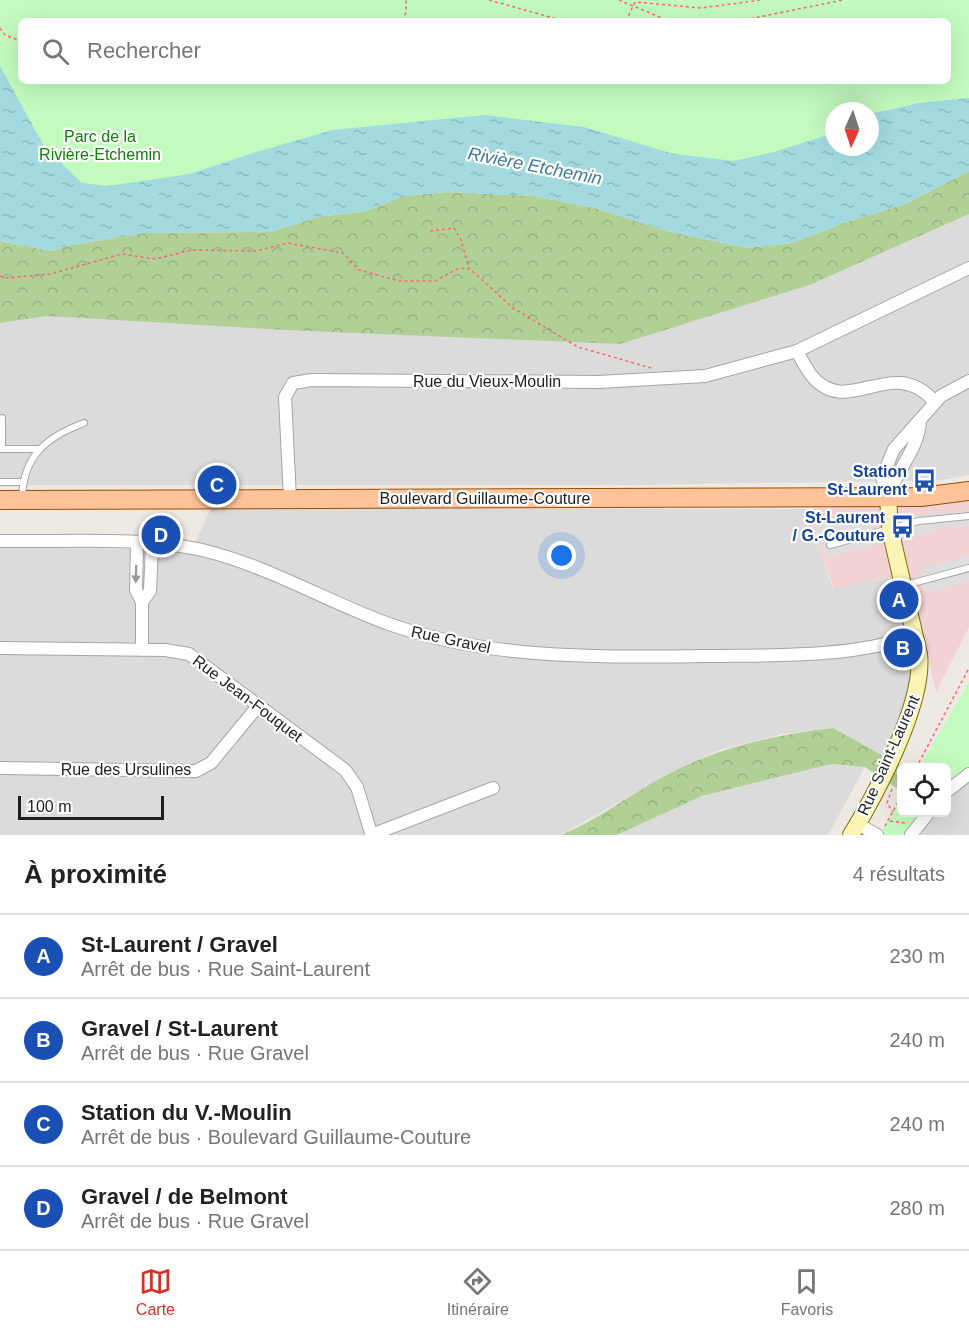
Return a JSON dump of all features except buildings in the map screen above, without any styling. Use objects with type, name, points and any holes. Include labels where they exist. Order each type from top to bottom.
[{"type":"main road","name":"Boulevard Guillaume-Couture","points":[[0,500],[22,491],[290,499],[888,496],[946,495],[969,491]]},
{"type":"street","name":"Rue du Vieux-Moulin","points":[[290,499],[285,397],[289,387],[302,380],[598,382],[705,376],[797,351],[969,268]]},
{"type":"street","points":[[797,351],[811,375],[832,390],[854,392],[902,381],[920,389],[936,402]]},
{"type":"street","points":[[888,496],[882,477],[889,456],[912,426],[920,421],[936,402],[950,390],[969,381]]},
{"type":"street","name":"Rue Saint-Laurent","points":[[854,830],[887,765],[914,701],[920,673],[915,636],[890,529],[888,496]]},
{"type":"street","name":"Rue Gravel","points":[[0,541],[152,544],[186,547],[228,558],[390,625],[450,641],[510,651],[569,656],[798,655],[885,646],[915,636]]},
{"type":"street","points":[[137,544],[136,596],[142,602]]},
{"type":"street","points":[[142,651],[142,602],[150,591],[152,544]]},
{"type":"street","name":"Rue Jean-Fouquet","points":[[0,648],[189,654],[345,770],[357,786],[371,834]]},
{"type":"street","name":"Rue des Ursulines","points":[[0,768],[196,771],[211,763],[258,705]]},
{"type":"street","points":[[951,788],[969,774]]},
{"type":"street","points":[[371,834],[493,788]]},
{"type":"street","points":[[911,835],[926,817]]},
{"type":"street","points":[[854,830],[881,831]]},
{"type":"lane","points":[[2,418],[2,449],[40,449]]},
{"type":"lane","points":[[0,482],[22,491],[29,465],[40,449],[61,431],[84,423]]},
{"type":"lane","points":[[830,545],[919,521],[969,516]]},
{"type":"lane","points":[[903,586],[969,568]]},
{"type":"path","points":[[404,18],[406,0]]},
{"type":"path","points":[[489,0],[553,18]]},
{"type":"path","points":[[619,0],[662,18]]},
{"type":"path","points":[[627,18],[635,2],[641,0]]},
{"type":"path","points":[[635,2],[701,8],[761,0]]},
{"type":"path","points":[[754,18],[843,0]]},
{"type":"path","points":[[0,28],[5,35],[18,40]]},
{"type":"path","points":[[430,231],[454,228],[461,240],[470,269],[513,308],[578,347],[656,369]]},
{"type":"path","points":[[0,276],[5,278],[50,274],[122,254],[155,259],[192,250],[256,250],[288,243],[343,253],[359,270],[399,281],[435,281],[459,268],[470,269]]},
{"type":"path","points":[[919,763],[969,668]]},
{"type":"path","points":[[881,831],[897,804]]},
{"type":"path","points":[[888,820],[898,824],[908,821]]},
{"type":"shaded area","points":[[969,214],[969,475],[942,480],[631,485],[0,485],[0,323],[48,316],[812,284]]},
{"type":"shaded area","points":[[969,500],[969,627],[936,692],[909,573],[834,589],[805,509]]},
{"type":"shaded area","points":[[211,508],[805,509],[833,589],[893,577],[907,628],[914,670],[909,696],[883,755],[833,728],[782,734],[719,750],[665,776],[561,835],[0,835],[0,547],[192,550]]},
{"type":"shaded area","points":[[969,511],[969,526],[947,527],[912,537],[907,519],[918,515]]},
{"type":"shaded area","points":[[872,521],[875,545],[827,557],[814,522]]},
{"type":"shaded area","points":[[969,556],[969,581],[925,593],[919,569]]},
{"type":"shaded area","points":[[829,764],[865,767],[828,835],[617,835],[702,796]]},
{"type":"shaded area","points":[[969,773],[969,835],[921,835],[932,817],[951,817],[951,789]]},
{"type":"green space","name":"Parc de la Rivière-Etchemin","points":[[0,0],[969,0],[969,123],[805,187],[468,150],[99,211],[0,164]]},
{"type":"green space","points":[[969,171],[969,214],[812,284],[620,344],[285,330],[48,316],[0,323],[0,241],[51,251],[71,245],[143,233],[271,232],[318,217],[366,211],[404,196],[447,192],[534,196],[595,208],[671,232],[747,248],[792,243],[843,223],[905,204]]},
{"type":"green space","points":[[969,682],[969,774],[951,789],[951,763],[922,763]]},
{"type":"green space","points":[[833,728],[897,763],[897,788],[865,767],[831,764],[702,796],[617,835],[561,835],[588,822],[665,776],[705,757],[789,734]]},
{"type":"green space","points":[[897,803],[897,817],[926,817],[911,835],[880,835]]},
{"type":"water","name":"Rivière Etchemin","points":[[0,66],[44,146],[82,183],[108,186],[190,174],[333,130],[484,115],[584,127],[674,154],[734,161],[774,152],[825,136],[825,156],[879,156],[879,112],[919,103],[969,98],[969,171],[905,204],[843,223],[792,243],[747,248],[671,232],[595,208],[534,196],[447,192],[404,196],[366,211],[318,217],[271,232],[143,233],[71,245],[51,251],[0,241]]},
{"type":"place","name":"Station St-Laurent","points":[[925,480]]},
{"type":"place","name":"Station du V.-Moulin","points":[[217,485]]},
{"type":"place","name":"St-Laurent / G.-Couture","points":[[903,526]]},
{"type":"place","name":"Gravel / de Belmont","points":[[161,535]]},
{"type":"place","name":"St-Laurent / Gravel","points":[[899,600]]},
{"type":"place","name":"Gravel / St-Laurent","points":[[903,648]]}]
